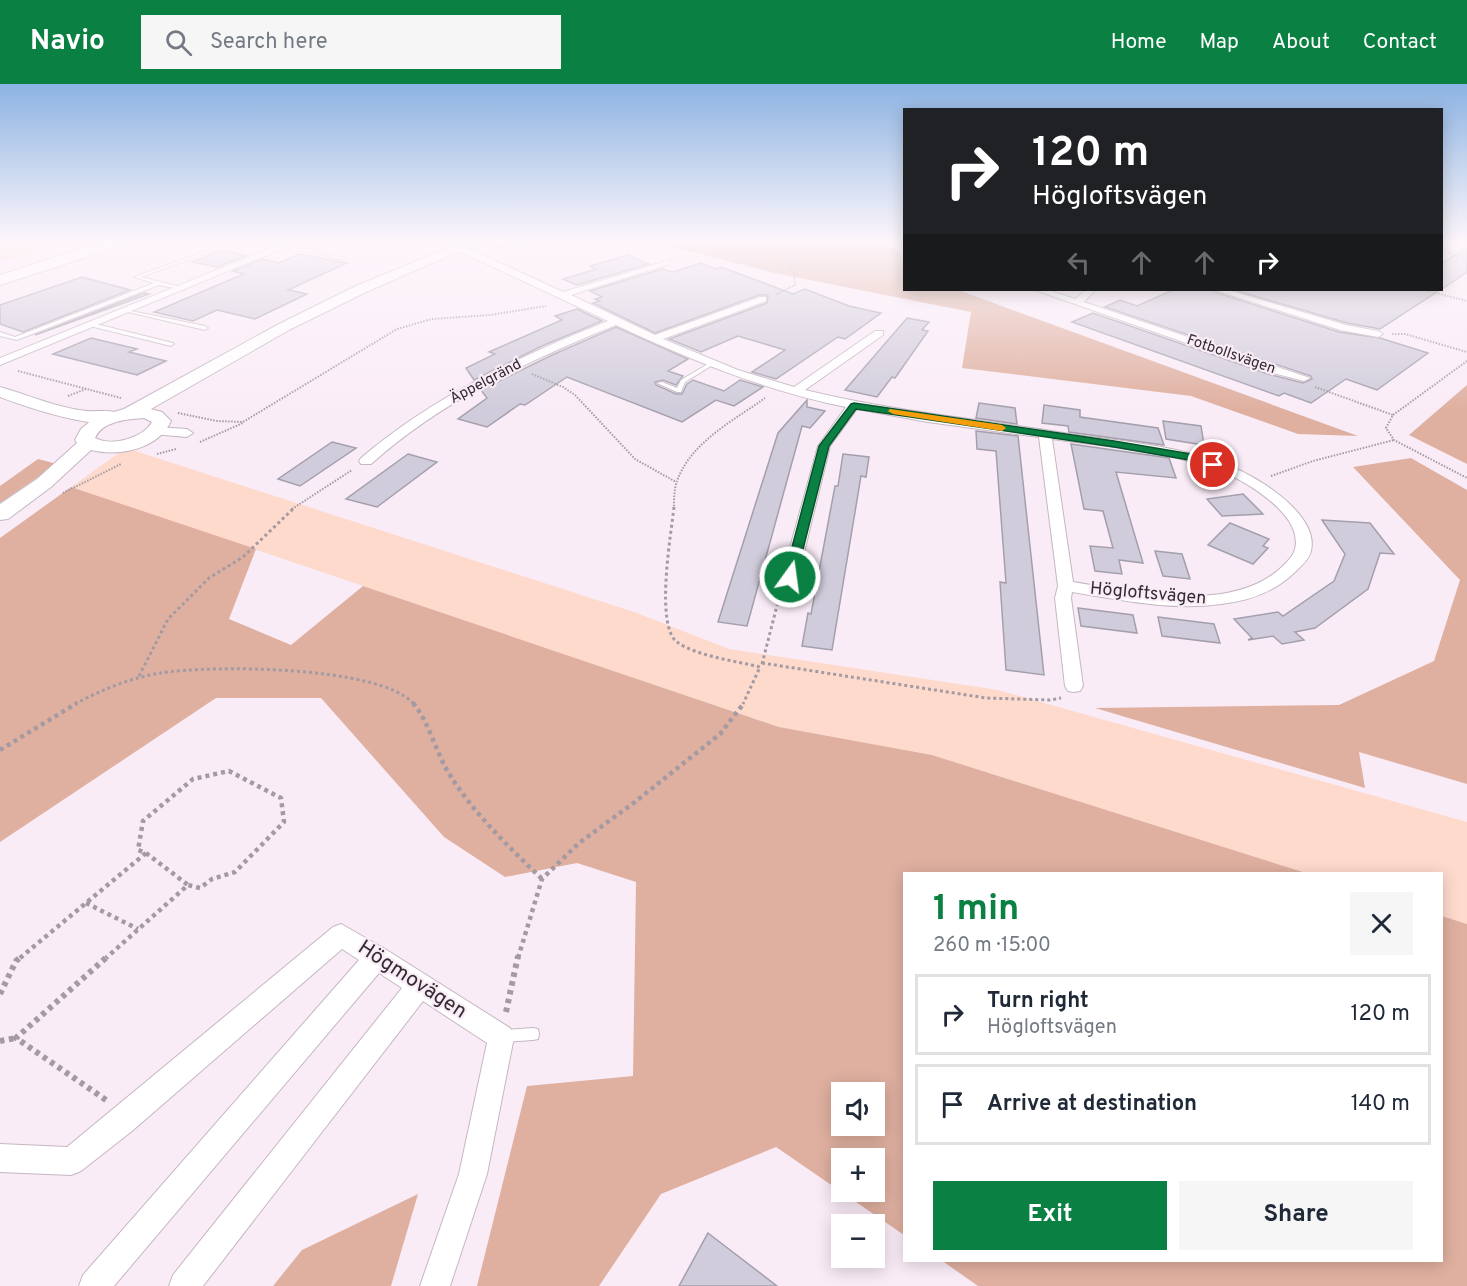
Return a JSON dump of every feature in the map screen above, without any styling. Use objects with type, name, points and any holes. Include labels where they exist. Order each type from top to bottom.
[{"type":"main road","points":[[0,514],[44,483],[116,447],[139,441],[200,376],[284,327],[347,297]]},
{"type":"main road","points":[[44,483],[99,424],[122,416],[144,413],[164,416]]},
{"type":"main road","points":[[86,440],[99,447],[116,447]]},
{"type":"street","points":[[0,362],[162,297]]},
{"type":"street","name":"Högloftsvägen","points":[[568,297],[654,339],[713,363],[796,391],[854,405],[1191,457],[1235,472],[1270,493],[1301,527],[1303,552],[1287,575],[1262,590],[1226,600],[1170,599],[1066,586]]},
{"type":"street","name":"Fotbollsvägen","points":[[1061,297],[1273,370],[1304,378]]},
{"type":"street","points":[[1076,302],[1085,297]]},
{"type":"street","points":[[1243,297],[1344,328],[1378,334]]},
{"type":"street","points":[[654,339],[763,299]]},
{"type":"street","name":"Äppelgränd","points":[[366,461],[384,444],[416,422],[514,367],[617,321]]},
{"type":"street","points":[[796,391],[879,333]]},
{"type":"street","points":[[0,392],[42,407],[87,416],[122,416]]},
{"type":"street","points":[[790,577],[824,446],[854,405]]},
{"type":"street","points":[[42,407],[79,428],[86,440]]},
{"type":"street","points":[[164,416],[187,433]]},
{"type":"street","name":"Högloftsvägen","points":[[1045,434],[1066,586],[1062,598],[1074,686]]},
{"type":"street","name":"Högmovägen","points":[[0,1158],[71,1161],[129,1115],[341,935],[501,1037]]},
{"type":"street","points":[[94,1286],[377,957]]},
{"type":"street","points":[[184,1286],[420,985]]},
{"type":"street","points":[[435,1286],[473,1174],[501,1037]]},
{"type":"lane","points":[[0,334],[15,339],[123,297]]},
{"type":"lane","points":[[128,311],[204,328]]},
{"type":"lane","points":[[92,325],[171,344]]},
{"type":"lane","points":[[660,383],[679,391],[683,381],[713,363]]},
{"type":"lane","points":[[501,1037],[533,1034]]},
{"type":"path","points":[[763,299],[767,297]]},
{"type":"path","points":[[1452,297],[1467,301]]},
{"type":"path","points":[[10,369],[123,398],[164,416],[243,422],[350,360],[397,329],[432,319],[490,315],[579,303]]},
{"type":"path","points":[[1378,334],[1405,334],[1467,352]]},
{"type":"path","points":[[1467,361],[1393,415],[1386,428],[1394,440],[1467,478]]},
{"type":"path","points":[[514,367],[563,387],[574,395],[635,459],[676,482]]},
{"type":"path","points":[[1304,378],[1314,387],[1393,415]]},
{"type":"path","points":[[782,387],[702,442],[687,461],[676,482],[665,607],[668,630],[675,641],[691,649],[761,665],[986,698],[1050,700],[1072,695],[1074,686]]},
{"type":"path","points":[[62,395],[66,396],[87,388]]},
{"type":"path","points":[[1253,483],[1313,461],[1394,440]]},
{"type":"path","points":[[138,677],[168,620],[209,578],[243,557],[292,509],[366,461]]},
{"type":"path","points":[[501,1037],[522,938],[542,879],[579,843],[720,734],[746,701],[761,665],[780,593],[790,577]]},
{"type":"path","points":[[0,750],[42,722],[102,690],[138,677],[171,672],[296,670],[369,681],[405,696],[420,712],[438,755],[486,824],[542,879]]},
{"type":"path","points":[[229,771],[281,798],[284,822],[235,872],[212,879],[200,888],[188,885],[146,853],[138,850],[143,821],[193,778],[229,771]]},
{"type":"path","points":[[0,994],[16,961],[146,853]]},
{"type":"path","points":[[0,1041],[16,1038],[188,885]]},
{"type":"path","points":[[86,903],[138,929]]},
{"type":"path","points":[[16,1038],[129,1115]]},
{"type":"shaded area","points":[[896,297],[977,297],[1358,436],[1298,434],[1191,396],[962,368],[971,312]]},
{"type":"shaded area","points":[[1467,385],[1467,464],[1409,435]]},
{"type":"shaded area","points":[[126,448],[637,613],[729,649],[998,690],[1467,822],[1467,924],[1443,916],[1443,872],[1303,872],[932,755],[779,727],[71,487]]},
{"type":"shaded area","points":[[1411,458],[1467,490],[1467,784],[1359,752],[1365,788],[1095,708],[1339,705],[1434,661],[1460,580],[1353,467]]},
{"type":"shaded area","points":[[38,459],[57,464],[0,503],[0,486]]},
{"type":"shaded area","points":[[71,487],[256,549],[229,619],[291,645],[363,586],[779,727],[932,755],[1303,872],[903,872],[903,1234],[885,1222],[885,1214],[873,1214],[856,1202],[885,1202],[885,1148],[831,1148],[831,1185],[776,1147],[661,1194],[599,1286],[477,1286],[527,1086],[633,1076],[636,882],[577,863],[505,877],[444,837],[321,698],[216,698],[0,842],[0,538]]},
{"type":"shaded area","points":[[1443,916],[1467,924],[1467,1286],[978,1286],[944,1262],[1443,1262]]},
{"type":"shaded area","points":[[418,1194],[391,1286],[273,1286],[302,1250]]},
{"type":"building","points":[[23,297],[112,297],[23,332],[0,324],[0,305]]},
{"type":"building","points":[[133,297],[140,297],[35,335]]},
{"type":"building","points":[[189,297],[301,297],[255,319],[217,310],[193,321],[154,312]]},
{"type":"building","points":[[602,297],[753,297],[655,333],[593,303],[600,301],[595,299]]},
{"type":"building","points":[[768,297],[826,297],[849,306],[881,313],[845,339],[838,337],[776,379],[752,372],[785,350],[738,336],[701,352],[669,339],[767,303]]},
{"type":"building","points":[[1157,297],[1230,297],[1339,332],[1380,338],[1428,353],[1377,390],[1346,379],[1311,403],[1284,393],[1279,396],[1072,322],[1093,313],[1268,374],[1303,383],[1312,379],[1311,376],[1105,307],[1120,300],[1137,306]]},
{"type":"building","points":[[1258,297],[1429,297],[1380,329],[1347,323]]},
{"type":"building","points":[[577,309],[602,321],[542,346],[474,380],[466,368],[495,354],[489,352],[562,320],[555,316]]},
{"type":"building","points":[[907,318],[929,322],[922,330],[928,331],[895,378],[892,377],[877,397],[845,390]]},
{"type":"building","points":[[616,327],[688,359],[668,371],[683,376],[676,385],[663,380],[655,382],[656,385],[676,394],[682,394],[687,384],[693,380],[724,391],[740,380],[763,387],[734,406],[716,400],[682,422],[567,377],[525,405],[520,404],[487,427],[458,419],[487,398],[481,390]]},
{"type":"building","points":[[91,338],[137,349],[129,352],[166,361],[137,375],[53,354]]},
{"type":"building","points":[[807,400],[807,407],[825,411],[810,428],[802,426],[747,626],[718,622],[778,433]]},
{"type":"building","points":[[979,403],[1015,408],[1017,424],[976,418]]},
{"type":"building","points":[[1044,405],[1080,410],[1080,417],[1158,428],[1164,445],[1069,432],[1068,426],[1042,423]]},
{"type":"building","points":[[1163,421],[1201,426],[1204,445],[1166,439]]},
{"type":"building","points":[[976,431],[1018,436],[1044,675],[1006,670],[1000,582],[1006,583],[996,451],[977,449]]},
{"type":"building","points":[[332,442],[356,448],[300,486],[278,479]]},
{"type":"building","points":[[1071,444],[1169,458],[1176,478],[1116,472],[1143,563],[1119,560],[1122,574],[1095,571],[1090,546],[1113,548],[1103,511],[1084,509]]},
{"type":"building","points":[[408,454],[437,462],[377,507],[346,499]]},
{"type":"building","points":[[843,454],[869,457],[866,477],[861,476],[832,650],[802,646],[808,613],[811,614]]},
{"type":"building","points":[[1243,494],[1263,514],[1222,516],[1207,499]]},
{"type":"building","points":[[1322,520],[1370,523],[1394,554],[1380,553],[1368,589],[1315,628],[1295,632],[1304,640],[1282,644],[1273,636],[1248,640],[1252,638],[1234,619],[1278,612],[1283,616],[1334,581],[1345,554]]},
{"type":"building","points":[[1230,523],[1269,539],[1263,546],[1268,548],[1253,564],[1208,545]]},
{"type":"building","points":[[1155,551],[1182,554],[1190,579],[1163,576]]},
{"type":"building","points":[[1078,608],[1133,615],[1137,633],[1081,626]]},
{"type":"building","points":[[1158,617],[1214,624],[1220,643],[1162,636]]},
{"type":"building","points":[[708,1233],[777,1286],[679,1286]]},
{"type":"slow traffic","points":[[893,411],[1002,428]]},
{"type":"route","points":[[790,577],[824,446],[854,405],[1114,444],[1191,457],[1213,465]]}]
